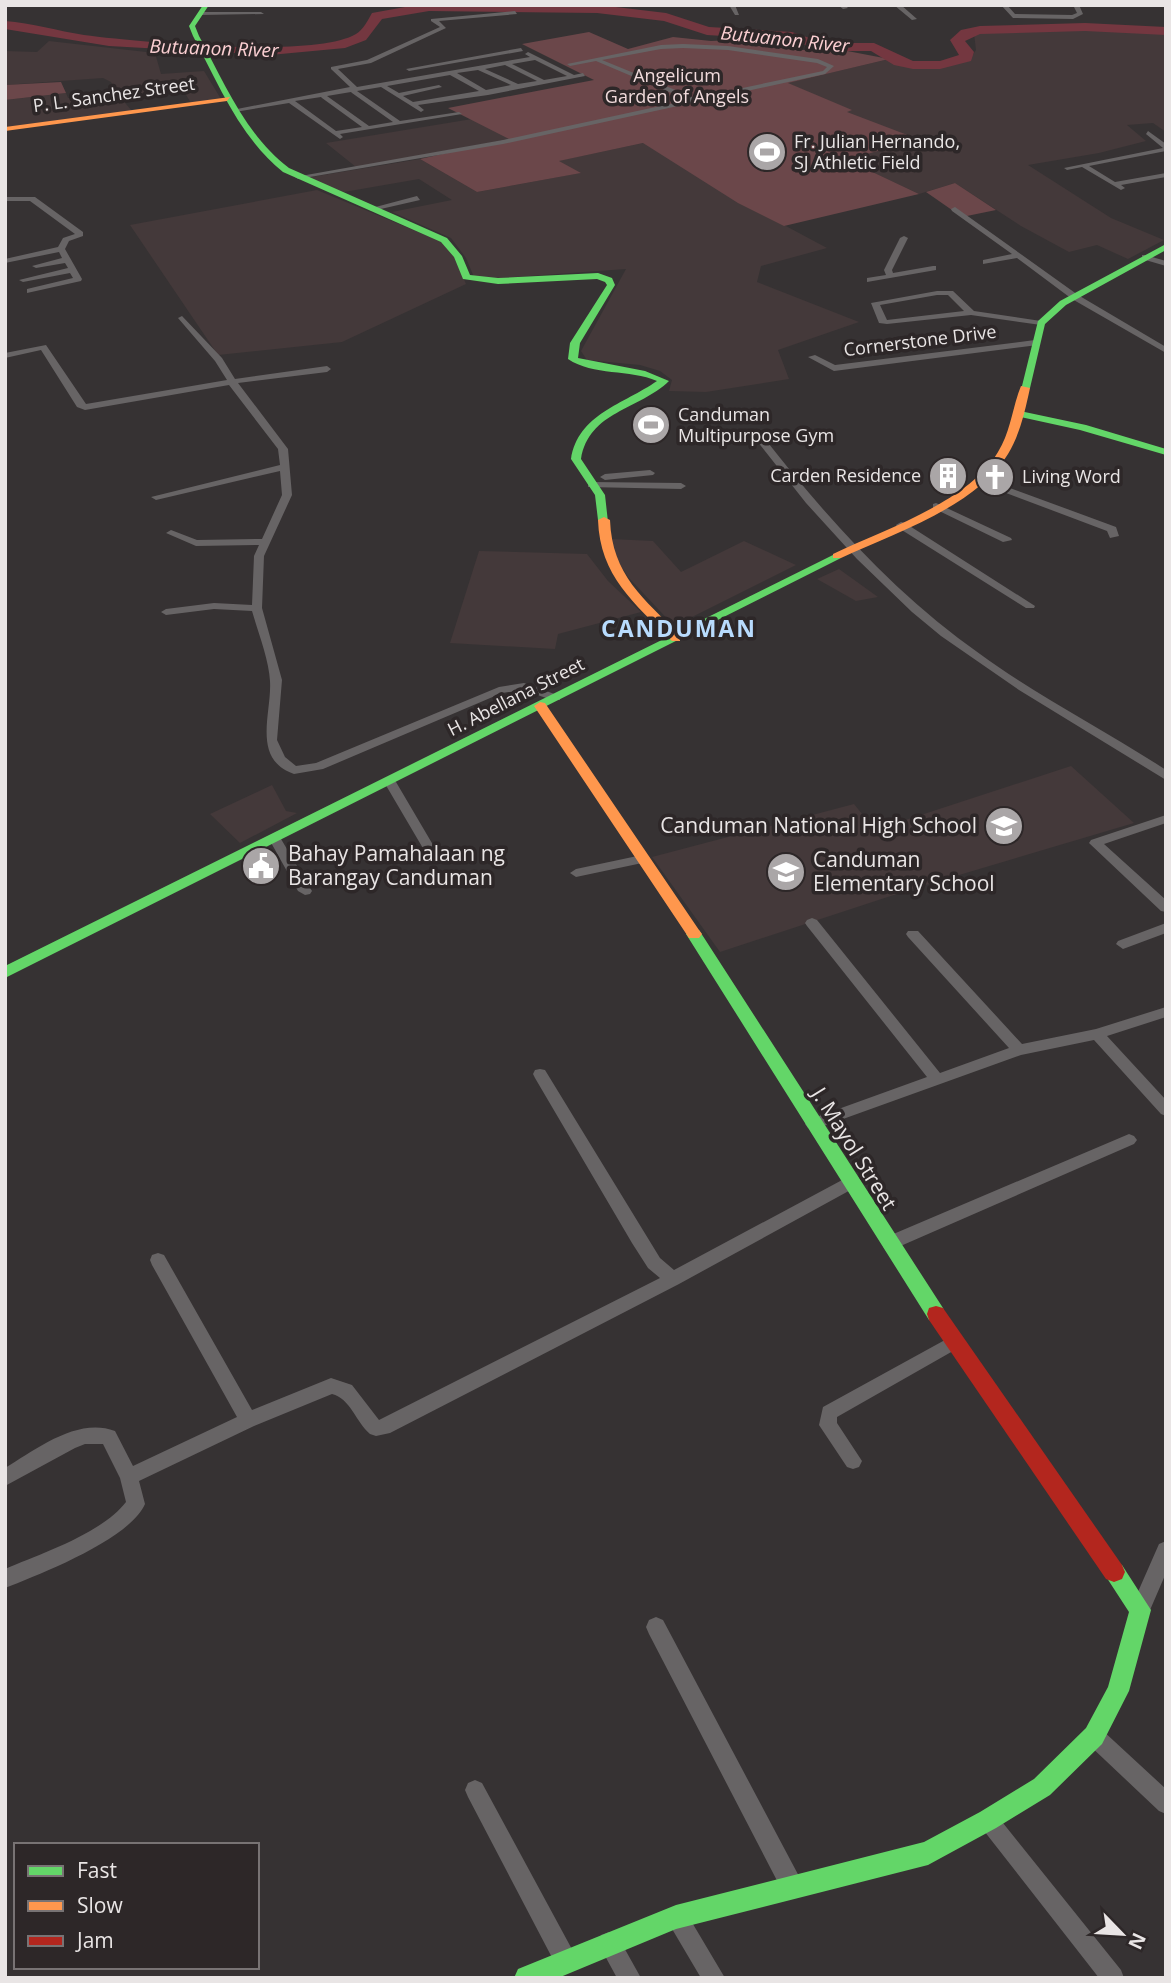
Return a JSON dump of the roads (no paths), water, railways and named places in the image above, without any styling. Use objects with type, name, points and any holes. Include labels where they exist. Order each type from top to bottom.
[{"type":"street","points":[[732,5],[737,14]]},
{"type":"street","points":[[897,5],[914,19]]},
{"type":"street","points":[[1004,5],[1013,16],[1047,17],[1078,16],[1081,13],[1076,5]]},
{"type":"street","points":[[1041,5],[1047,17]]},
{"type":"street","points":[[261,14],[203,10],[192,26],[232,106],[275,162],[298,177],[444,240],[458,256],[466,276],[472,279],[498,281],[598,276],[609,280],[611,285],[575,343],[573,359],[590,365],[641,369],[664,381],[592,424],[574,454],[603,502],[607,555],[622,580],[676,638]]},
{"type":"street","points":[[232,106],[352,90],[354,87],[332,68],[369,62],[444,27],[432,20],[515,13]]},
{"type":"street","points":[[298,177],[503,142],[825,72],[831,66],[817,61],[703,46],[661,47],[570,64]]},
{"type":"street","points":[[457,97],[407,67],[517,49],[574,77]]},
{"type":"street","points":[[232,106],[260,107],[324,97],[536,58]]},
{"type":"street","points":[[596,59],[694,100]]},
{"type":"street","points":[[506,64],[546,83]]},
{"type":"street","points":[[479,68],[519,87]]},
{"type":"street","points":[[452,73],[488,93]]},
{"type":"street","points":[[413,104],[583,75]]},
{"type":"street","points":[[384,86],[433,118]]},
{"type":"street","points":[[398,95],[439,87]]},
{"type":"street","points":[[354,92],[400,124]]},
{"type":"street","points":[[324,97],[368,128]]},
{"type":"street","points":[[291,102],[337,135],[459,114]]},
{"type":"street","name":"P. L. Sanchez Street","points":[[5,129],[232,106]]},
{"type":"street","points":[[1162,132],[1148,134],[1166,148]]},
{"type":"street","points":[[1067,168],[1166,148]]},
{"type":"street","points":[[1083,165],[1126,191]]},
{"type":"street","points":[[1114,184],[1165,176]]},
{"type":"street","points":[[372,209],[417,198]]},
{"type":"street","points":[[5,199],[32,199],[76,229],[80,235],[66,240],[61,249],[5,261]]},
{"type":"street","points":[[955,209],[1075,297],[1166,351]]},
{"type":"street","points":[[890,276],[888,270],[904,238]]},
{"type":"street","points":[[971,313],[950,293],[875,303],[882,321],[887,322],[971,313],[1041,323],[1052,311],[1166,246]]},
{"type":"street","points":[[30,291],[78,279],[61,249]]},
{"type":"street","points":[[986,262],[1019,255]]},
{"type":"street","points":[[1145,257],[1166,264]]},
{"type":"street","points":[[36,266],[66,260]]},
{"type":"street","points":[[870,280],[933,268]]},
{"type":"street","points":[[23,280],[72,270]]},
{"type":"street","points":[[913,273],[921,279]]},
{"type":"street","points":[[929,286],[937,293]]},
{"type":"street","points":[[182,318],[214,354],[282,449],[287,495],[259,556],[257,608],[275,680],[271,740],[280,759],[294,770],[319,766],[499,690],[524,686],[555,698]]},
{"type":"street","name":"H. Abellana Street","points":[[5,973],[901,525],[981,480],[996,465],[1020,414],[1041,323]]},
{"type":"street","name":"Cornerstone Drive","points":[[812,357],[834,368],[1035,343]]},
{"type":"street","points":[[5,356],[43,347],[83,407],[232,381],[327,369]]},
{"type":"street","points":[[1020,414],[1082,427],[1166,452]]},
{"type":"street","points":[[762,442],[850,549],[934,625],[1024,690],[1100,732],[1166,776]]},
{"type":"street","points":[[156,497],[284,467]]},
{"type":"street","points":[[589,481],[650,473]]},
{"type":"street","points":[[981,480],[1112,529],[1114,536]]},
{"type":"street","points":[[589,481],[681,486]]},
{"type":"street","points":[[936,506],[1007,540]]},
{"type":"street","points":[[901,525],[1030,606]]},
{"type":"street","points":[[171,533],[196,542],[265,542]]},
{"type":"street","points":[[166,612],[214,606],[257,608]]},
{"type":"street","name":"J. Mayol Street","points":[[540,706],[731,989],[850,1183],[954,1342],[1140,1610]]},
{"type":"street","points":[[390,782],[430,850]]},
{"type":"street","points":[[1166,820],[1095,843],[1166,908]]},
{"type":"street","points":[[275,839],[306,891]]},
{"type":"street","points":[[576,873],[642,859]]},
{"type":"street","points":[[812,923],[938,1080]]},
{"type":"street","points":[[1123,944],[1166,928]]},
{"type":"street","points":[[913,934],[1019,1050]]},
{"type":"street","points":[[813,1124],[1019,1050],[1097,1034],[1166,1012]]},
{"type":"street","points":[[1097,1034],[1166,1110]]},
{"type":"street","points":[[540,1073],[654,1263],[673,1279]]},
{"type":"street","points":[[890,1243],[1129,1140]]},
{"type":"street","points":[[129,1477],[248,1420],[331,1386],[341,1386],[376,1429],[384,1427],[673,1279],[850,1183]]},
{"type":"street","points":[[158,1260],[248,1420]]},
{"type":"street","points":[[853,1461],[828,1425],[829,1413],[954,1342]]},
{"type":"street","points":[[5,1478],[89,1433],[108,1437],[129,1477],[136,1504],[126,1518],[5,1579]]},
{"type":"street","points":[[527,1978],[676,1917],[928,1853],[1042,1787],[1094,1736],[1118,1691],[1140,1610],[1166,1550]]},
{"type":"street","points":[[656,1627],[793,1888]]},
{"type":"street","points":[[1094,1736],[1166,1804]]},
{"type":"street","points":[[475,1790],[566,1961]]},
{"type":"street","points":[[988,1820],[1113,1978]]},
{"type":"street","points":[[676,1917],[713,1978]]},
{"type":"street","points":[[609,1943],[630,1978]]},
{"type":"waterway","name":"Butuanon River","points":[[5,25],[84,39],[184,48],[270,51],[341,45],[361,37],[377,16],[429,7],[597,9],[666,17],[707,31],[792,36],[822,47],[874,47],[899,62],[913,65],[940,65],[966,58],[967,52],[957,40],[966,33],[980,30],[1085,27],[1166,31]]},
{"type":"place","name":"Fr. Julian Hernando, SJ Athletic Field","points":[[767,152]]},
{"type":"place","name":"Canduman Multipurpose Gym","points":[[651,425]]},
{"type":"place","name":"Carden Residence","points":[[948,476]]},
{"type":"place","name":"Living Word","points":[[995,477]]},
{"type":"place","name":"Canduman National High School","points":[[1004,826]]},
{"type":"place","name":"Bahay Pamahalaan ng Barangay Canduman","points":[[261,866]]},
{"type":"place","name":"Canduman Elementary School","points":[[786,872]]},
{"type":"district","name":"CANDUMAN","points":[[679,629]]},
{"type":"park label","name":"Angelicum Garden of Angels","points":[[677,86]]}]
